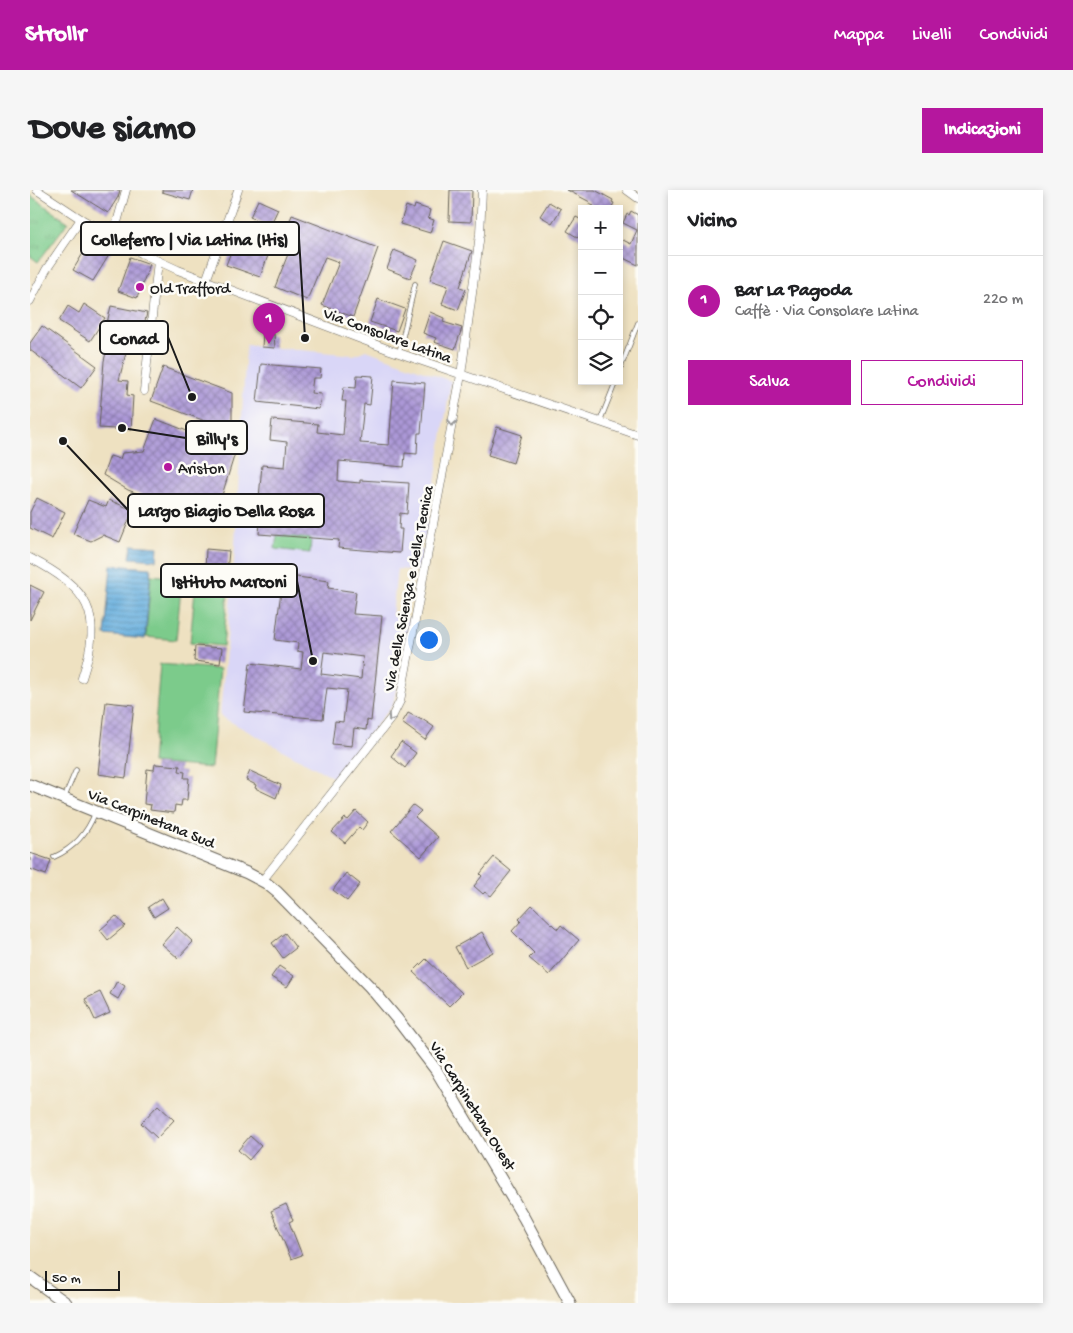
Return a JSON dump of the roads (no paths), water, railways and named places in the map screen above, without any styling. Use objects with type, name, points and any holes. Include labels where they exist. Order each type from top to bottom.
[{"type":"main road","name":"Via Carpinetana Sud","points":[[30,785],[262,880]]},
{"type":"main road","name":"Via Carpinetana Ovest","points":[[262,880],[277,892],[362,978],[427,1058],[452,1095],[524,1218],[570,1303]]},
{"type":"main road","points":[[30,1278],[66,1303]]},
{"type":"street","name":"Via Consolare Latina","points":[[37,190],[80,219],[113,237],[158,261],[206,282],[390,350],[638,435]]},
{"type":"street","points":[[113,237],[126,190]]},
{"type":"street","points":[[206,282],[238,190]]},
{"type":"street","name":"Via Consolare Latina","points":[[461,375],[480,234],[482,190]]},
{"type":"street","points":[[627,190],[638,198]]},
{"type":"street","points":[[30,301],[46,270],[80,219]]},
{"type":"street","points":[[144,390],[158,261]]},
{"type":"street","name":"Via della Scienza e della Tecnica","points":[[262,880],[395,713],[402,693],[461,375]]},
{"type":"street","points":[[30,558],[64,579],[80,593],[86,602],[92,625],[92,638],[82,678]]},
{"type":"lane","points":[[399,353],[415,284]]},
{"type":"lane","points":[[623,362],[638,323]]},
{"type":"lane","points":[[600,422],[614,385]]},
{"type":"lane","points":[[64,798],[76,770]]},
{"type":"lane","points":[[54,857],[77,843],[87,829],[95,811]]},
{"type":"water","points":[[132,545],[158,547],[157,560],[130,558]]},
{"type":"water","points":[[111,565],[151,568],[145,639],[105,635]]},
{"type":"place","name":"Old Trafford","points":[[140,287]]},
{"type":"place","name":"Colleferro | Via Latina (Itis)","points":[[305,338]]},
{"type":"place","name":"Bar La Pagoda","points":[[269,344]]},
{"type":"place","name":"Conad","points":[[192,397]]},
{"type":"place","name":"Billy's","points":[[122,428]]},
{"type":"place","name":"Largo Biagio Della Rosa","points":[[63,441]]},
{"type":"place","name":"Ariston","points":[[168,467]]},
{"type":"place","name":"Istituto Marconi","points":[[313,661]]}]
